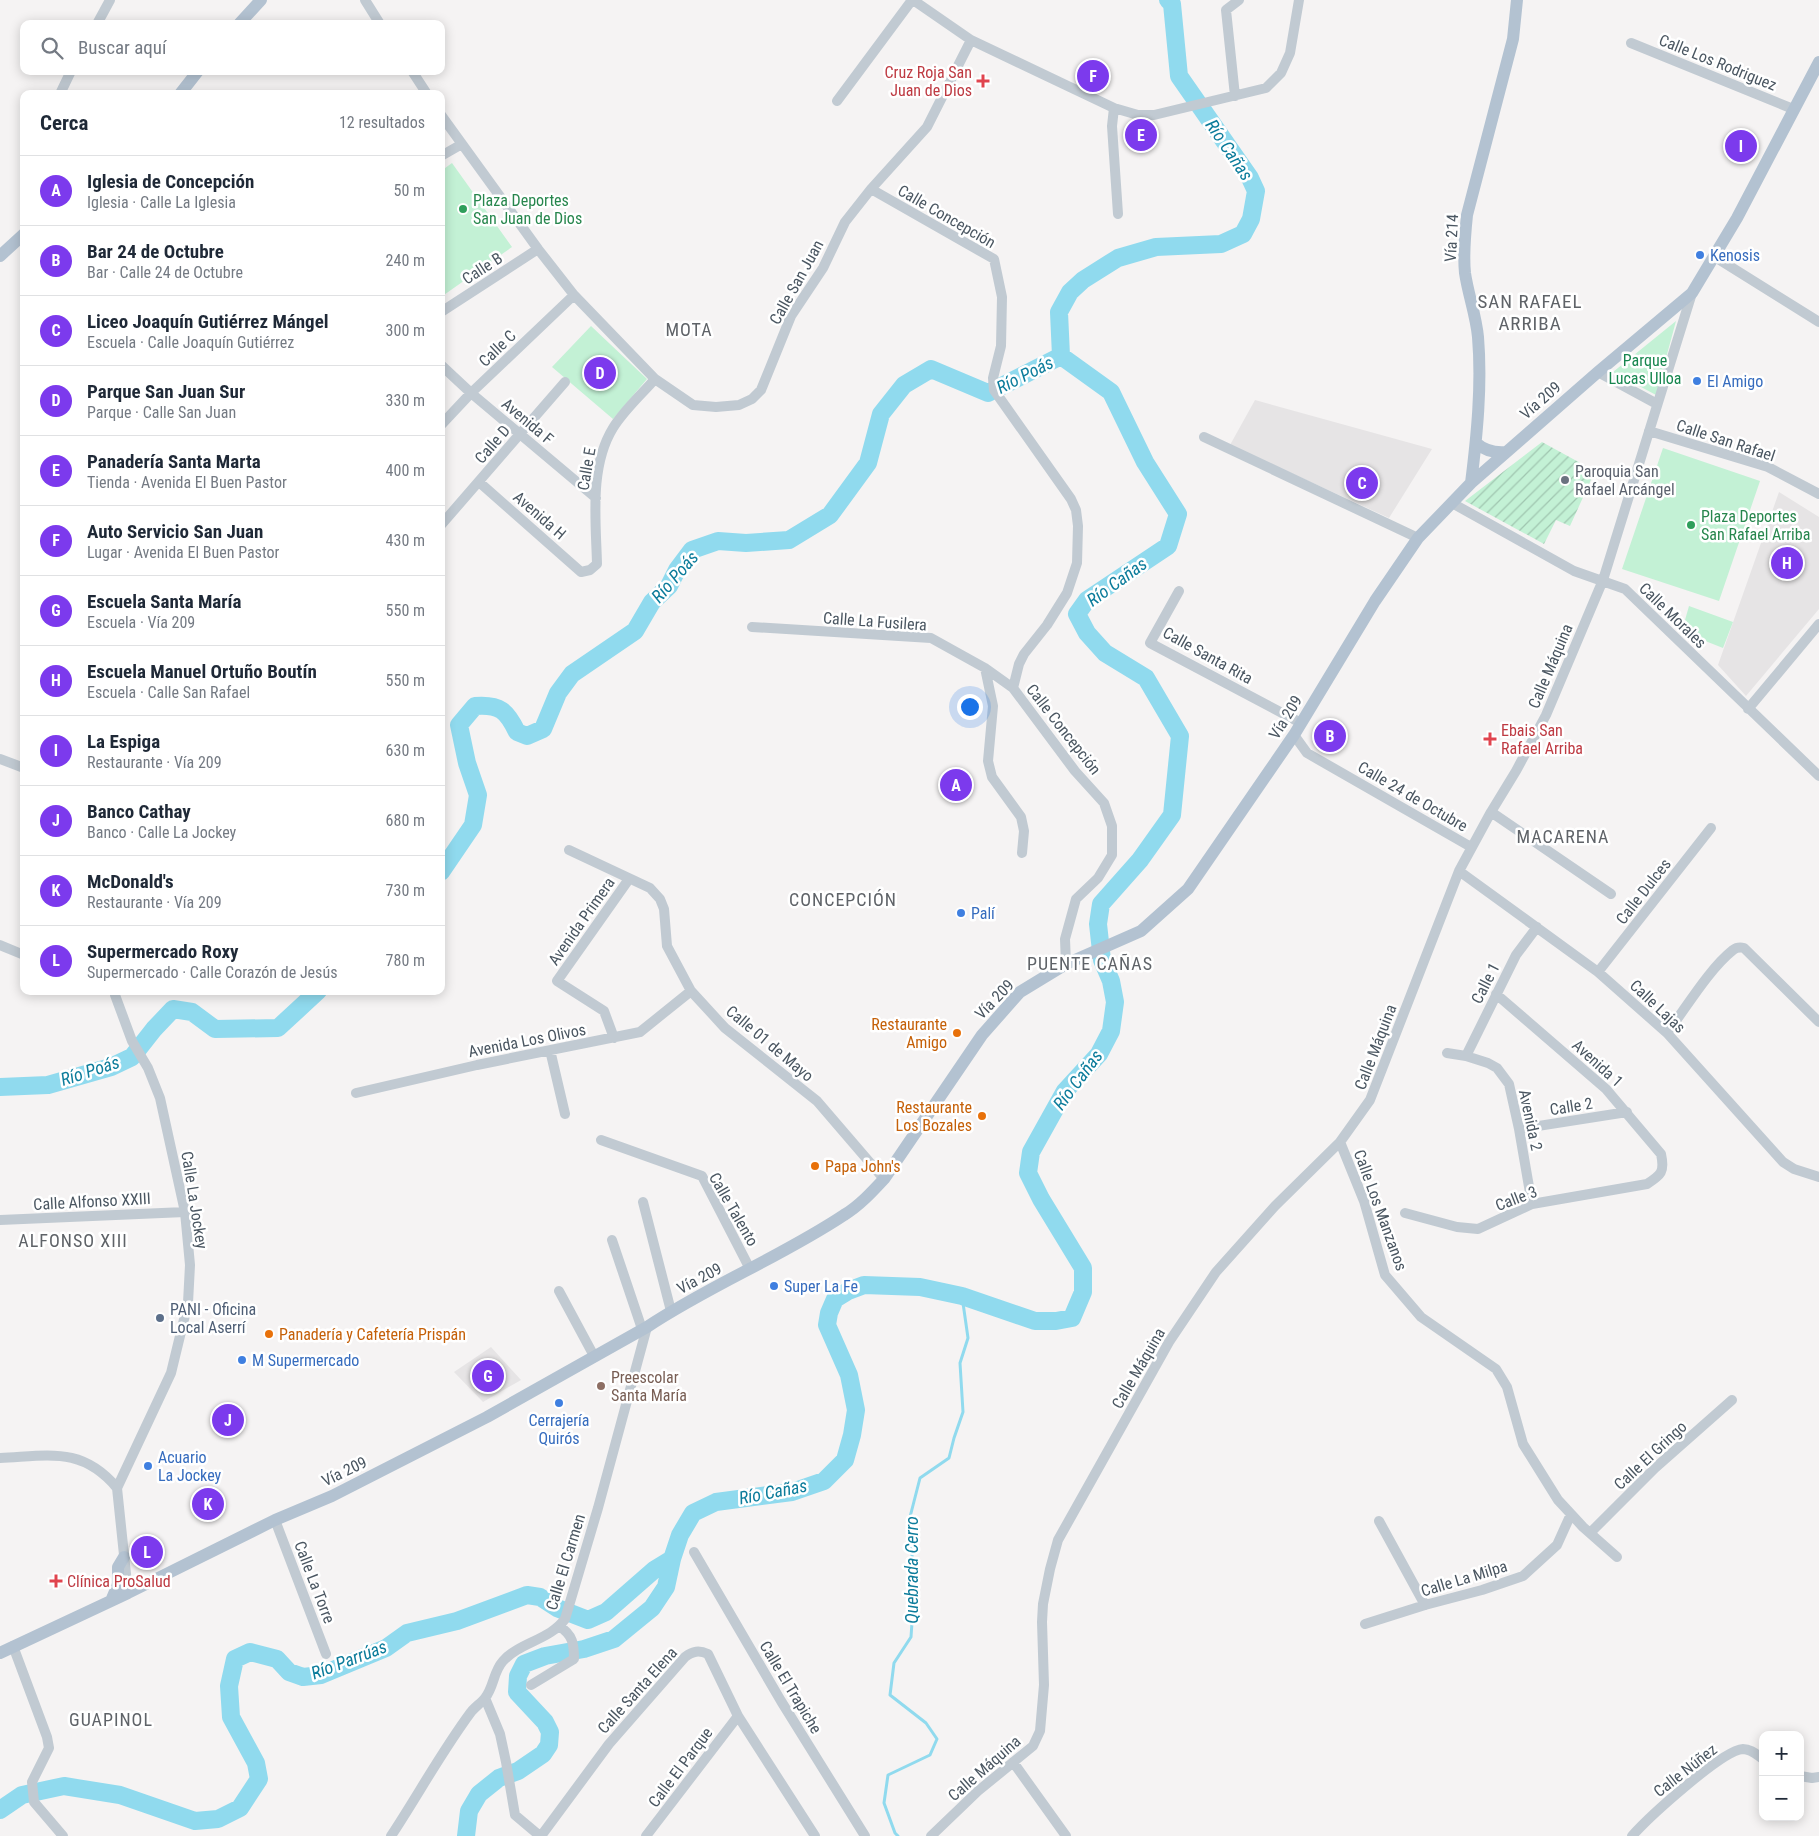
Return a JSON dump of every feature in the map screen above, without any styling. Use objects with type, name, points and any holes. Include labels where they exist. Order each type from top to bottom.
[{"type":"main road","points":[[242,20],[261,0]]},
{"type":"main road","name":"Vía 214","points":[[1471,482],[1476,443],[1479,386],[1478,336],[1465,272],[1464,244],[1467,215],[1513,39],[1517,0]]},
{"type":"main road","name":"Vía 209","points":[[0,1653],[128,1593],[276,1520],[332,1496],[487,1417],[644,1328],[670,1311],[750,1269],[845,1215],[864,1199],[884,1179],[982,1035],[1020,992],[1066,964],[1141,931],[1188,890],[1294,735],[1375,601],[1418,538],[1471,482],[1692,293],[1737,218],[1819,62]]},
{"type":"main road","points":[[183,90],[195,75]]},
{"type":"main road","points":[[0,256],[20,238]]},
{"type":"main road","points":[[1476,443],[1487,450],[1506,452]]},
{"type":"main road","points":[[111,1601],[118,1584],[118,1567],[124,1557]]},
{"type":"street","points":[[99,20],[110,0]]},
{"type":"street","points":[[365,0],[378,20]]},
{"type":"street","points":[[837,101],[913,0],[971,40],[1114,108],[1138,115],[1171,112],[1266,88],[1281,73],[1290,53],[1299,0]]},
{"type":"street","points":[[1235,96],[1226,10],[1239,0]]},
{"type":"street","name":"Calle San Juan","points":[[445,121],[538,249],[574,295],[655,379],[693,405],[716,407],[739,405],[752,399],[761,390],[791,316],[823,268],[845,222],[871,188],[927,127],[971,40]]},
{"type":"street","name":"Calle Los Rodriguez","points":[[1631,43],[1793,109]]},
{"type":"street","points":[[62,90],[69,75]]},
{"type":"street","points":[[415,75],[424,90]]},
{"type":"street","points":[[1114,108],[1112,126],[1118,214]]},
{"type":"street","points":[[445,154],[462,144]]},
{"type":"street","name":"Calle Concepción","points":[[871,188],[994,259],[1002,297],[1001,346],[993,378],[994,390],[1050,467],[1076,510],[1078,526],[1077,563],[1070,585],[1057,610],[1024,654],[1019,664],[1013,688],[1075,771],[1104,804],[1112,826],[1112,855],[1098,878],[1076,899],[1065,939],[1066,964]]},
{"type":"street","name":"Calle B","points":[[445,309],[538,249]]},
{"type":"street","points":[[1715,257],[1819,322]]},
{"type":"street","name":"Calle Máquina","points":[[930,1836],[978,1791],[1033,1746],[1040,1731],[1044,1685],[1042,1613],[1050,1569],[1058,1540],[1169,1342],[1216,1272],[1275,1206],[1340,1142],[1370,1100],[1459,871],[1546,715],[1603,580],[1692,293]]},
{"type":"street","name":"Calle C","points":[[445,421],[471,393],[574,295]]},
{"type":"street","name":"Avenida F","points":[[445,370],[596,498]]},
{"type":"street","points":[[1598,372],[1657,404]]},
{"type":"street","name":"Calle E","points":[[581,572],[590,570],[596,564],[597,479],[602,453],[612,429],[628,408],[655,379]]},
{"type":"street","name":"Calle D","points":[[445,520],[565,382]]},
{"type":"street","name":"Calle San Rafael","points":[[1649,431],[1768,467],[1819,494]]},
{"type":"street","points":[[1204,437],[1418,538]]},
{"type":"street","name":"Avenida H","points":[[479,482],[581,572]]},
{"type":"street","name":"Calle Morales","points":[[1452,503],[1574,570],[1625,589],[1819,776]]},
{"type":"street","name":"Calle Santa Rita","points":[[1179,591],[1150,643],[1301,723]]},
{"type":"street","points":[[1748,709],[1819,624]]},
{"type":"street","name":"Calle La Fusilera","points":[[752,627],[931,638],[985,668],[1013,688]]},
{"type":"street","points":[[985,668],[993,706],[988,761],[992,777],[1021,817],[1024,831],[1022,853]]},
{"type":"street","name":"Calle 24 de Octubre","points":[[1294,735],[1307,752],[1471,847]]},
{"type":"street","points":[[0,759],[20,766]]},
{"type":"street","points":[[1491,812],[1611,894]]},
{"type":"street","name":"Calle Dulces","points":[[1598,972],[1711,828]]},
{"type":"street","name":"Calle 01 de Mayo","points":[[569,850],[650,888],[660,899],[664,909],[667,946],[691,991],[725,1028],[817,1101],[884,1179]]},
{"type":"street","name":"Calle Lajas","points":[[1459,871],[1598,972],[1667,1033],[1783,1162],[1794,1169],[1819,1177]]},
{"type":"street","name":"Avenida Primera","points":[[614,1038],[604,1011],[557,981],[629,879]]},
{"type":"street","name":"Calle 1","points":[[1466,1056],[1516,955],[1537,927]]},
{"type":"street","points":[[0,944],[20,953]]},
{"type":"street","points":[[1667,1033],[1715,968],[1734,949],[1739,947],[1744,948],[1819,1022]]},
{"type":"street","name":"Avenida Los Olivos","points":[[356,1093],[477,1065],[640,1032],[691,991]]},
{"type":"street","name":"Avenida 1","points":[[1496,994],[1606,1089],[1661,1154],[1663,1168]]},
{"type":"street","name":"Calle La Jockey","points":[[113,995],[132,1041],[160,1098],[185,1212],[190,1266],[188,1303],[172,1373],[117,1488]]},
{"type":"street","points":[[550,1050],[565,1114]]},
{"type":"street","name":"Avenida 2","points":[[1447,1053],[1466,1056],[1488,1063],[1497,1068],[1508,1084],[1520,1129],[1532,1204]]},
{"type":"street","name":"Calle 2","points":[[1520,1129],[1627,1112]]},
{"type":"street","name":"Calle Talento","points":[[601,1140],[702,1176],[750,1269]]},
{"type":"street","name":"Calle Los Manzanos","points":[[1340,1142],[1364,1201],[1385,1275],[1422,1317],[1496,1369],[1507,1387],[1523,1444],[1558,1500],[1590,1534],[1618,1557]]},
{"type":"street","name":"Calle 3","points":[[1405,1213],[1457,1227],[1478,1229],[1532,1204],[1647,1184],[1659,1176],[1663,1168]]},
{"type":"street","points":[[643,1202],[670,1311]]},
{"type":"street","name":"Calle Alfonso XXIII","points":[[0,1220],[185,1212]]},
{"type":"street","points":[[612,1240],[644,1328]]},
{"type":"street","points":[[560,1291],[594,1356]]},
{"type":"street","name":"Calle El Carmen","points":[[391,1836],[450,1742],[473,1710],[485,1698],[493,1684],[496,1671],[502,1662],[515,1650],[562,1623],[598,1508],[644,1328]]},
{"type":"street","name":"Calle El Gringo","points":[[1590,1534],[1655,1468],[1732,1400]]},
{"type":"street","points":[[0,1458],[42,1455],[60,1456],[83,1460],[106,1475],[117,1488],[128,1593]]},
{"type":"street","name":"Calle La Milpa","points":[[1366,1624],[1523,1576],[1557,1545],[1571,1514]]},
{"type":"street","name":"Calle La Torre","points":[[276,1520],[326,1654]]},
{"type":"street","points":[[1379,1521],[1425,1605]]},
{"type":"street","name":"Calle El Trapiche","points":[[694,1552],[781,1701],[865,1836]]},
{"type":"street","points":[[531,1685],[574,1659],[574,1643],[562,1623]]},
{"type":"street","points":[[12,1646],[47,1737],[49,1748],[32,1782],[34,1802],[64,1836]]},
{"type":"street","name":"Calle Santa Elena","points":[[541,1836],[609,1744],[689,1654],[698,1651],[708,1654],[738,1716],[815,1836]]},
{"type":"street","points":[[485,1698],[500,1734],[515,1815],[541,1836]]},
{"type":"street","name":"Calle El Parque","points":[[646,1836],[738,1716]]},
{"type":"street","name":"Calle Núñez","points":[[1632,1836],[1663,1805],[1724,1756],[1741,1749],[1747,1749],[1759,1756]]},
{"type":"street","points":[[1013,1762],[1066,1836]]},
{"type":"street","points":[[1804,1776],[1819,1778]]},
{"type":"shaded area","points":[[1255,400],[1432,449],[1389,518],[1230,445]]},
{"type":"shaded area","points":[[1779,492],[1819,517],[1819,609],[1746,696],[1718,665]]},
{"type":"shaded area","points":[[491,1347],[521,1380],[483,1402],[454,1372]]},
{"type":"green space","name":"Plaza Deportes San Juan de Dios","points":[[452,163],[512,247],[445,294],[445,168]]},
{"type":"green space","name":"Parque Lucas Ulloa","points":[[1676,321],[1656,395],[1613,372]]},
{"type":"green space","points":[[591,326],[647,379],[613,419],[552,367]]},
{"type":"green space","points":[[1542,442],[1595,471],[1570,526],[1556,520],[1544,544],[1465,501]]},
{"type":"green space","name":"Plaza Deportes San Rafael Arriba","points":[[1663,448],[1760,481],[1719,601],[1622,569]]},
{"type":"green space","points":[[1689,606],[1733,622],[1723,648],[1690,635],[1683,627]]},
{"type":"waterway","name":"Río Cañas","points":[[1061,356],[1059,312],[1070,292],[1083,280],[1118,258],[1156,247],[1221,244],[1243,234],[1251,219],[1256,191],[1250,178],[1179,76],[1172,4],[1168,0]]},
{"type":"waterway","name":"Río Poás","points":[[445,866],[473,825],[478,795],[467,763],[459,725],[475,706],[491,706],[502,710],[510,719],[517,732],[527,736],[543,729],[558,693],[572,674],[635,631],[652,602],[669,586],[677,570],[692,550],[718,541],[746,543],[789,540],[830,515],[868,463],[881,414],[904,385],[931,369],[988,393],[1061,356]]},
{"type":"waterway","name":"Río Cañas","points":[[466,1836],[469,1811],[479,1794],[499,1778],[518,1771],[543,1754],[549,1745],[550,1732],[545,1722],[517,1692],[518,1676],[524,1664],[545,1656],[584,1649],[614,1639],[652,1608],[666,1587],[680,1535],[693,1513],[716,1502],[792,1492],[824,1481],[845,1460],[856,1410],[849,1375],[827,1325],[829,1313],[835,1299],[848,1291],[864,1285],[920,1287],[962,1296],[1035,1321],[1056,1321],[1072,1318],[1083,1292],[1083,1268],[1041,1199],[1028,1173],[1031,1152],[1065,1091],[1099,1054],[1111,1031],[1115,1002],[1111,981],[1102,960],[1098,924],[1101,904],[1140,860],[1172,815],[1180,736],[1146,678],[1105,653],[1087,633],[1077,614],[1087,600],[1168,546],[1178,514],[1145,462],[1111,392],[1061,356]]},
{"type":"waterway","name":"Río Poás","points":[[0,1087],[48,1085],[111,1067],[132,1057],[173,1009],[192,1012],[215,1029],[278,1028],[314,995]]},
{"type":"waterway","name":"Quebrada Cerro","points":[[898,1836],[895,1833],[884,1803],[888,1775],[930,1755],[937,1739],[926,1723],[890,1695],[894,1663],[911,1637],[914,1593],[910,1517],[920,1478],[949,1458],[963,1412],[960,1363],[968,1338],[962,1296]]},
{"type":"waterway","name":"Río Parrúas","points":[[0,1810],[22,1795],[64,1786],[120,1795],[195,1821],[218,1819],[240,1808],[259,1779],[256,1763],[231,1717],[229,1686],[235,1659],[250,1652],[277,1659],[289,1672],[303,1677],[321,1675],[386,1648],[407,1633],[457,1621],[527,1595],[540,1597],[557,1608],[588,1620],[606,1612],[654,1570],[672,1559]]},
{"type":"place","name":"Auto Servicio San Juan","points":[[1093,76]]},
{"type":"place","name":"Cruz Roja San Juan de Dios","points":[[983,81]]},
{"type":"place","name":"Panadería Santa Marta","points":[[1141,135]]},
{"type":"place","name":"La Espiga","points":[[1741,146]]},
{"type":"place","name":"Plaza Deportes San Juan de Dios","points":[[463,209]]},
{"type":"place","name":"Kenosis","points":[[1700,255]]},
{"type":"place","name":"Parque San Juan Sur","points":[[600,373]]},
{"type":"place","name":"El Amigo","points":[[1697,381]]},
{"type":"place","name":"Paroquia San Rafael Arcángel","points":[[1565,480]]},
{"type":"place","name":"Liceo Joaquín Gutiérrez Mángel","points":[[1362,483]]},
{"type":"place","name":"Plaza Deportes San Rafael Arriba","points":[[1691,525]]},
{"type":"place","name":"Escuela Manuel Ortuño Boutín","points":[[1787,563]]},
{"type":"place","name":"Bar 24 de Octubre","points":[[1330,736]]},
{"type":"place","name":"Ebais San Rafael Arriba","points":[[1490,739]]},
{"type":"place","name":"Iglesia de Concepción","points":[[956,785]]},
{"type":"place","name":"Palí","points":[[961,913]]},
{"type":"place","name":"Restaurante Amigo","points":[[957,1033]]},
{"type":"place","name":"Restaurante Los Bozales","points":[[982,1116]]},
{"type":"place","name":"Papa John's","points":[[815,1166]]},
{"type":"place","name":"Super La Fe","points":[[774,1286]]},
{"type":"place","name":"PANI - Oficina Local Aserrí","points":[[160,1318]]},
{"type":"place","name":"Panadería y Cafetería Prispán","points":[[269,1334]]},
{"type":"place","name":"M Supermercado","points":[[242,1360]]},
{"type":"place","name":"Escuela Santa María","points":[[488,1376]]},
{"type":"place","name":"Preescolar Santa María","points":[[601,1386]]},
{"type":"place","name":"Cerrajería Quirós","points":[[559,1403]]},
{"type":"place","name":"Banco Cathay","points":[[228,1420]]},
{"type":"place","name":"Acuario La Jockey","points":[[148,1466]]},
{"type":"place","name":"McDonald's","points":[[208,1504]]},
{"type":"place","name":"Supermercado Roxy","points":[[147,1552]]},
{"type":"place","name":"Clínica ProSalud","points":[[56,1581]]},
{"type":"district","name":"SAN RAFAEL ARRIBA","points":[[1530,312]]},
{"type":"district","name":"MOTA","points":[[689,330]]},
{"type":"district","name":"MACARENA","points":[[1563,837]]},
{"type":"district","name":"CONCEPCIÓN","points":[[843,900]]},
{"type":"district","name":"PUENTE CAÑAS","points":[[1090,964]]},
{"type":"district","name":"ALFONSO XIII","points":[[73,1241]]},
{"type":"district","name":"GUAPINOL","points":[[111,1720]]}]
